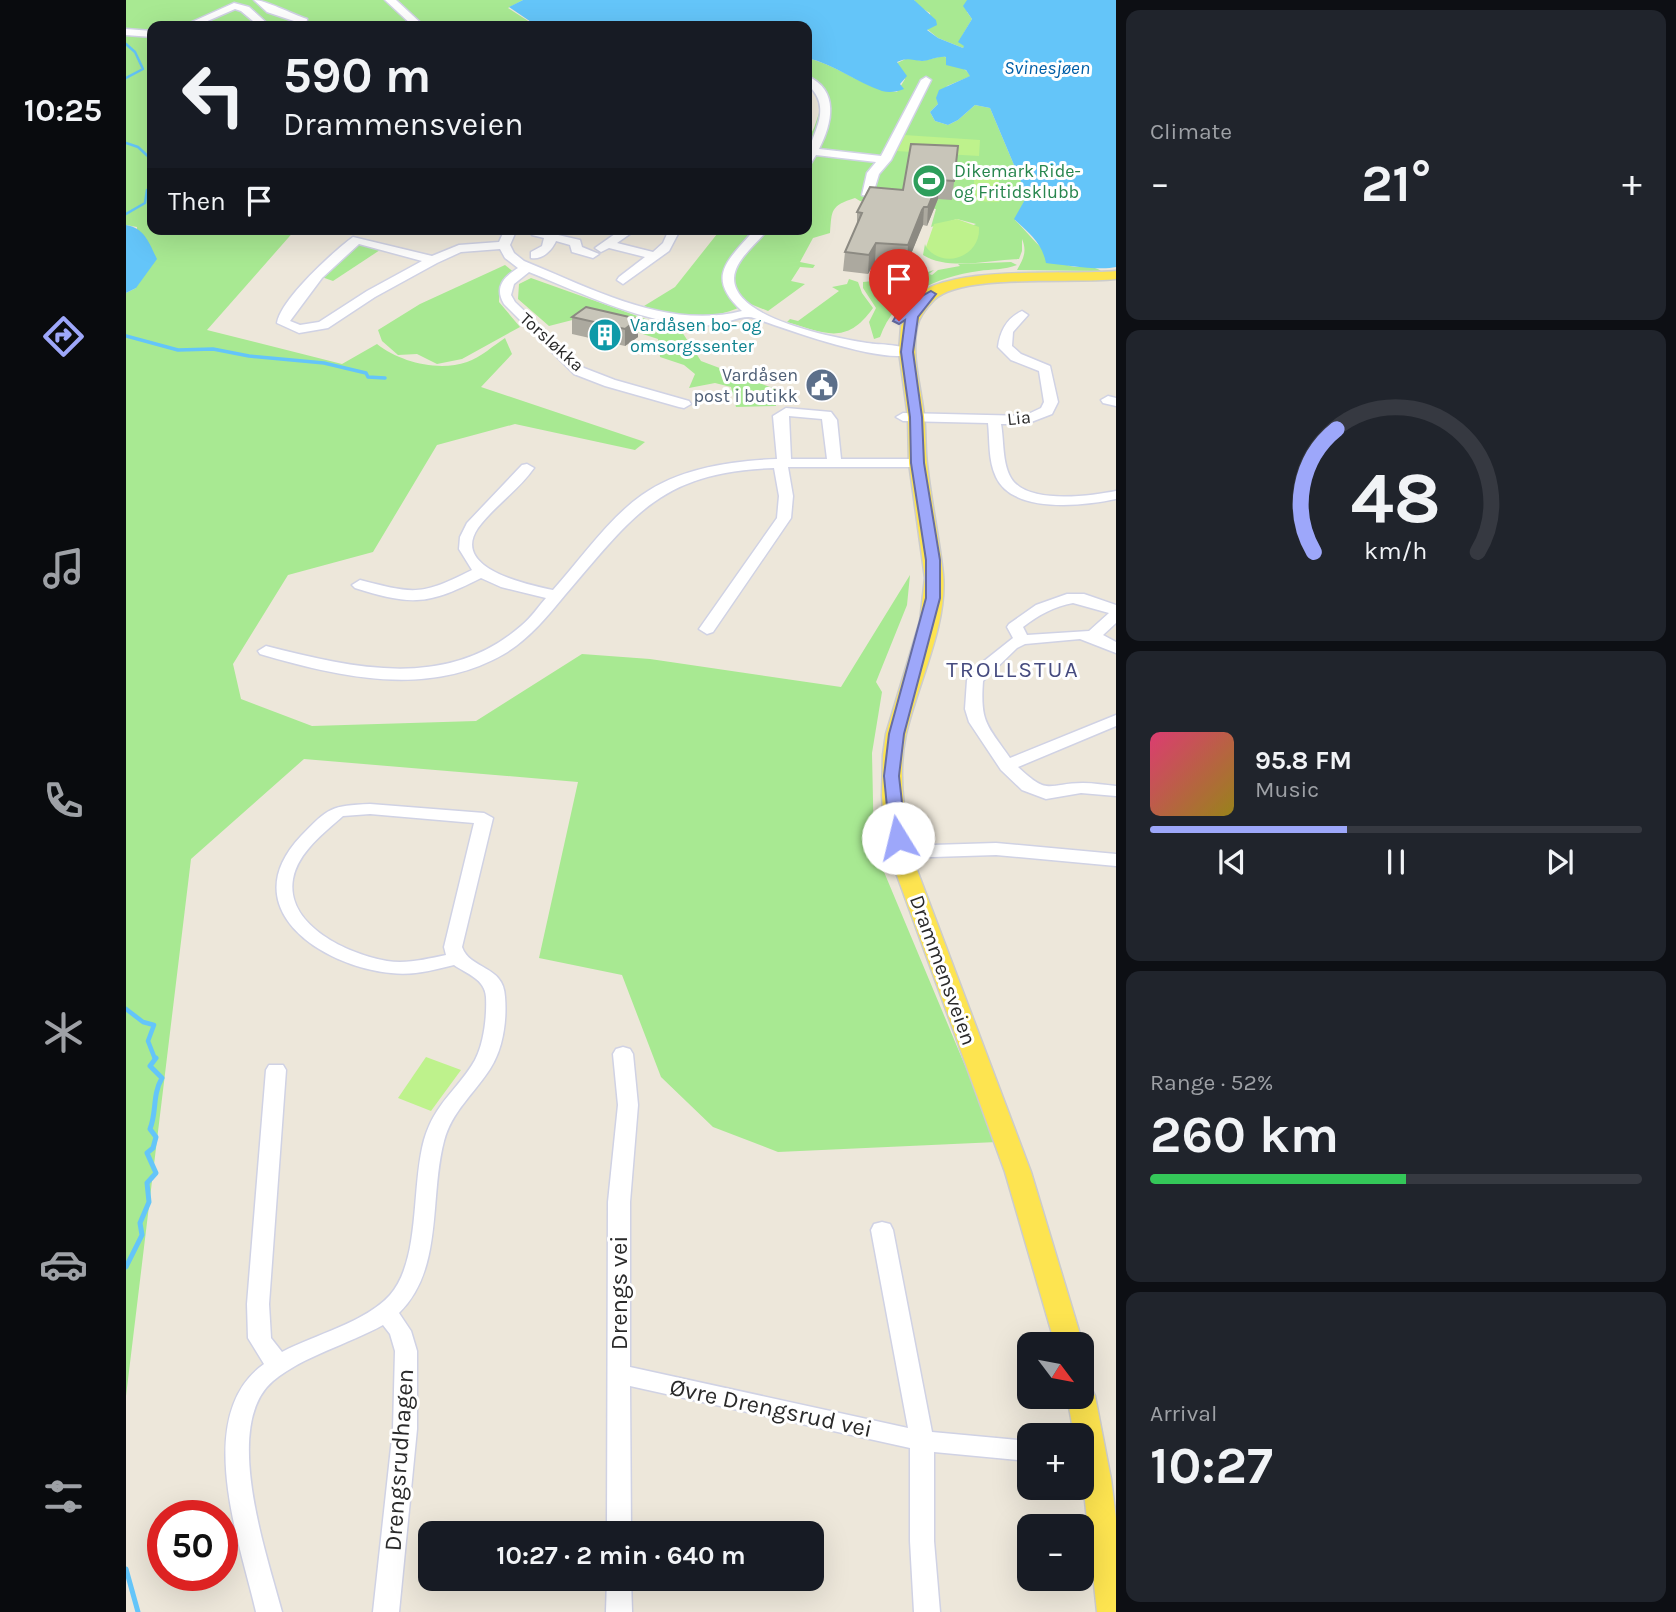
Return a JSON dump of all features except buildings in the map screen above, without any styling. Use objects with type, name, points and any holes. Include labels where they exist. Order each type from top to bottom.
[{"type":"main road","name":"Drammensveien","points":[[1065,1332],[1018,1172],[901,852],[892,796],[893,755],[896,734],[933,598],[933,560],[895,330],[905,310],[931,294],[967,281],[999,276],[1085,278],[1116,275]]},
{"type":"main road","points":[[1094,1474],[1109,1513],[1112,1612]]},
{"type":"street","points":[[259,0],[271,10],[303,21]]},
{"type":"street","points":[[390,0],[413,21]]},
{"type":"street","points":[[200,21],[234,6],[245,9],[259,21]]},
{"type":"street","points":[[126,32],[147,34]]},
{"type":"street","points":[[868,195],[873,173],[886,160],[926,80]]},
{"type":"street","points":[[812,83],[818,88],[827,108],[826,118],[812,146]]},
{"type":"street","points":[[812,154],[886,160]]},
{"type":"street","points":[[508,235],[504,244],[509,255],[532,261],[649,312],[677,320],[714,321],[754,312]]},
{"type":"street","points":[[547,235],[576,243],[576,249],[591,255],[621,235]]},
{"type":"street","points":[[623,280],[667,248],[672,235]]},
{"type":"street","points":[[757,235],[727,278],[728,291],[737,302],[754,312],[823,340],[900,352]]},
{"type":"street","points":[[532,261],[548,247],[548,241],[554,237]]},
{"type":"street","points":[[433,260],[357,240],[335,254],[310,282],[284,317],[284,323],[299,329],[323,325],[433,260],[459,249],[504,244]]},
{"type":"street","points":[[607,244],[655,256]]},
{"type":"street","name":"Torsløkka","points":[[532,261],[509,281],[504,288],[505,295],[570,364],[596,378],[684,404]]},
{"type":"street","name":"Lia","points":[[909,417],[1026,420],[1047,411],[1051,402],[1045,369],[1016,357],[1005,347],[1007,331],[1022,315]]},
{"type":"street","points":[[707,629],[784,519],[786,496],[780,416],[786,412],[826,415],[830,420],[834,462]]},
{"type":"street","points":[[994,420],[1004,480],[1015,491],[1052,500],[1116,495]]},
{"type":"street","points":[[266,651],[313,666],[367,676],[407,676],[469,664],[512,643],[626,517],[647,498],[679,481],[713,470],[750,464],[918,463]]},
{"type":"street","points":[[527,468],[518,482],[474,523],[466,536],[469,556],[481,572],[510,584],[557,596]]},
{"type":"street","points":[[360,585],[403,598],[419,599],[440,593],[481,572]]},
{"type":"street","points":[[1021,640],[1015,627],[1019,620],[1073,598],[1086,600],[1116,612],[1092,636]]},
{"type":"street","points":[[1116,648],[1092,636],[1080,634],[1021,640],[1011,645],[985,668],[975,680],[973,693],[977,722],[996,754],[1028,786],[1046,794],[1081,788],[1116,791]]},
{"type":"street","points":[[1007,766],[1116,720]]},
{"type":"street","points":[[269,1612],[236,1463],[238,1416],[250,1390],[281,1363],[386,1313],[403,1294],[419,1262],[428,1173],[443,1116],[485,1063],[493,1046],[495,988],[486,975],[457,958],[453,947],[484,818],[370,809],[338,811],[292,858],[284,881],[284,902],[292,917],[322,943],[357,960],[390,968],[428,966],[457,958]]},
{"type":"street","points":[[901,852],[996,849],[1116,860]]},
{"type":"street","name":"Drengs vei","points":[[619,1521],[619,1202],[628,1105],[623,1054]]},
{"type":"street","points":[[276,1070],[258,1304],[259,1339],[266,1356],[281,1363]]},
{"type":"street","points":[[882,1230],[922,1441],[922,1541],[927,1612]]},
{"type":"street","name":"Drengsrudhagen","points":[[386,1313],[401,1331],[406,1351],[405,1429],[386,1612]]},
{"type":"street","name":"Øvre Drengsrud vei","points":[[619,1374],[922,1441],[1017,1450]]},
{"type":"street","points":[[620,1591],[620,1612]]},
{"type":"green space","points":[[126,0],[523,0],[508,8],[528,21],[147,21],[147,235],[291,235],[207,330],[342,364],[377,344],[397,356],[420,364],[456,365],[477,358],[505,338],[512,354],[481,387],[645,442],[635,450],[515,424],[437,445],[373,552],[288,575],[233,664],[241,699],[312,726],[476,721],[582,654],[650,659],[841,687],[910,575],[907,605],[876,682],[882,692],[872,753],[874,848],[997,1142],[778,1152],[713,1127],[661,1077],[622,975],[539,958],[578,782],[304,759],[191,859],[126,1396],[126,293],[136,288],[137,227],[126,225]]},
{"type":"green space","points":[[914,0],[967,0],[967,12],[972,19],[962,36],[965,46],[963,48],[938,38],[927,29],[931,26],[930,13],[918,6]]},
{"type":"green space","points":[[943,56],[958,64],[971,76],[947,86],[938,104],[930,112],[935,121],[948,125],[975,105],[990,108],[1027,196],[1015,220],[1040,246],[1062,263],[1101,271],[1017,270],[1024,254],[1022,239],[1019,259],[957,264],[933,260],[923,255],[925,244],[926,247],[976,224],[957,219],[931,227],[936,209],[860,201],[855,198],[834,210],[830,233],[813,238],[800,262],[815,265],[813,268],[800,267],[791,281],[805,284],[768,311],[748,303],[723,313],[697,316],[644,306],[675,287],[716,235],[812,235],[812,132],[820,110],[820,97],[812,89],[812,59],[874,87],[897,92],[905,79],[897,63],[908,58],[922,61]]},
{"type":"green space","points":[[904,135],[980,140],[979,156],[896,151],[898,140]]},
{"type":"green space","points":[[974,179],[999,179],[999,202],[974,201]]},
{"type":"green space","points":[[957,219],[979,227],[974,246],[968,253],[951,259],[933,254],[926,247],[934,224]]},
{"type":"green space","points":[[358,243],[380,250],[333,281],[319,276]]},
{"type":"green space","points":[[1011,262],[1017,265],[963,274],[933,283],[907,299],[887,322],[880,337],[874,339],[869,322],[876,308],[863,288],[863,282],[912,277],[934,270],[929,274],[932,275],[938,270],[960,266],[958,264]]},
{"type":"green space","points":[[505,265],[515,273],[502,285],[499,302],[520,327],[462,359],[437,364],[417,354],[398,355],[382,341],[378,330],[420,304]]},
{"type":"green space","points":[[531,278],[682,332],[701,361],[775,389],[776,406],[736,407],[731,387],[715,383],[689,388],[695,374],[684,365],[660,357],[658,339],[588,316],[549,326],[518,299],[519,284]]},
{"type":"green space","points":[[849,279],[858,282],[873,308],[854,328],[834,333],[787,322],[790,319],[798,321],[839,291],[832,287],[847,284]]},
{"type":"green space","points":[[426,1057],[461,1070],[431,1111],[398,1098]]},
{"type":"water","name":"Svinesjøen","points":[[523,0],[914,0],[936,20],[937,25],[927,30],[938,38],[963,48],[958,42],[972,19],[963,6],[967,0],[1116,0],[1116,267],[1092,268],[1046,263],[1038,244],[1014,219],[1027,196],[990,108],[975,105],[948,125],[935,121],[930,112],[938,104],[936,98],[939,90],[970,76],[966,70],[946,65],[946,57],[897,62],[907,76],[900,84],[904,89],[885,92],[812,60],[812,21],[530,21],[509,7]]},
{"type":"water","points":[[126,225],[142,233],[157,259],[136,288],[126,293]]},
{"type":"waterway","points":[[126,44],[135,52],[143,69],[126,78]]},
{"type":"waterway","points":[[126,143],[138,147],[147,155]]},
{"type":"waterway","points":[[126,214],[145,203],[147,190]]},
{"type":"waterway","points":[[126,336],[178,350],[213,349],[249,356],[324,363],[366,373],[368,377],[385,378]]},
{"type":"waterway","points":[[126,1009],[143,1022],[154,1025],[148,1041],[155,1059]]},
{"type":"waterway","points":[[126,1267],[142,1235],[140,1223],[149,1202],[147,1183],[156,1173],[147,1153],[153,1148],[156,1137],[150,1129],[162,1078],[150,1066],[156,1058]]},
{"type":"waterway","points":[[126,1569],[138,1612]]},
{"type":"place","name":"Dikemark Ride- og Fritidsklubb","points":[[929,181]]},
{"type":"place","name":"Vardåsen bo- og omsorgssenter","points":[[605,335]]},
{"type":"place","name":"Vardåsen post i butikk","points":[[822,385]]},
{"type":"district","name":"TROLLSTUA","points":[[1013,669]]},
{"type":"route","points":[[898,838],[892,796],[893,755],[896,734],[929,621],[934,578],[918,463],[919,445],[907,352],[909,326],[913,316],[931,294],[905,310],[899,321]]}]
